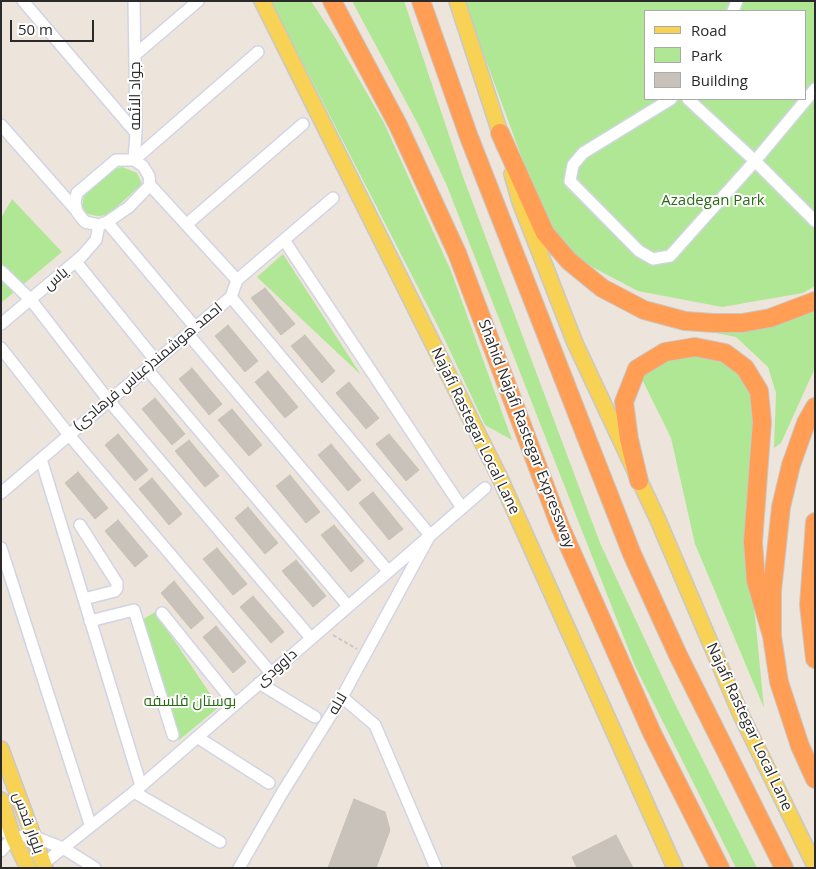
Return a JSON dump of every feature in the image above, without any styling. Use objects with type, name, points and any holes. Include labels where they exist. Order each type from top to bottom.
[{"type":"highway","points":[[321,1],[360,55]]},
{"type":"highway","name":"Shahid Najafi Rastegar Expressway","points":[[332,1],[398,125],[457,253],[560,526],[652,732],[720,868]]},
{"type":"highway","points":[[421,1],[469,137],[632,554],[678,655],[784,868]]},
{"type":"highway","points":[[500,133],[545,233],[569,261],[602,288],[644,310],[685,320],[714,323],[742,323],[770,318],[815,301]]},
{"type":"highway","points":[[639,480],[629,439],[624,402],[637,369],[665,352],[695,347],[725,353],[744,368],[759,391],[762,422],[753,542],[756,581],[772,636],[779,682],[800,746],[815,779]]},
{"type":"highway","points":[[772,636],[772,591],[781,507],[791,465],[806,423],[815,407]]},
{"type":"highway","points":[[815,522],[809,605],[815,659]]},
{"type":"main road","name":"Najafi Rastegar Local Lane","points":[[262,1],[499,476],[676,868]]},
{"type":"main road","name":"Najafi Rastegar Local Lane","points":[[457,1],[500,133],[520,202],[571,334],[639,480],[741,714],[815,866]]},
{"type":"main road","name":"بلوار قدس","points":[[1,749],[44,866]]},
{"type":"main road","name":"بلوار قدس","points":[[1,800],[7,833],[28,868]]},
{"type":"street","points":[[23,1],[136,133]]},
{"type":"street","name":"جواد الائمه","points":[[134,1],[136,133],[134,160]]},
{"type":"street","points":[[136,54],[198,1]]},
{"type":"street","points":[[134,160],[258,52]]},
{"type":"street","points":[[669,100],[582,153],[573,165],[570,181],[639,251],[653,259],[670,256],[755,162],[815,90]]},
{"type":"street","points":[[689,100],[815,221]]},
{"type":"street","points":[[187,224],[303,124]]},
{"type":"street","points":[[1,125],[85,222],[103,224],[129,207],[150,185]]},
{"type":"street","points":[[77,212],[74,202],[77,194],[84,187],[116,160],[134,160],[143,166],[149,176],[150,185],[237,280],[333,198]]},
{"type":"street","points":[[103,224],[388,571]]},
{"type":"street","name":"یاس","points":[[1,324],[76,262],[96,240],[103,224]]},
{"type":"street","points":[[284,240],[462,508]]},
{"type":"street","points":[[76,262],[151,365],[348,606]]},
{"type":"street","points":[[1,271],[31,300],[109,401],[311,638]]},
{"type":"street","name":"احمد هوشمند(عباس فرهادی)","points":[[1,493],[231,297],[237,280]]},
{"type":"street","points":[[231,297],[430,535]]},
{"type":"street","points":[[1,348],[70,435],[272,673]]},
{"type":"street","points":[[41,459],[84,599],[138,789],[220,842]]},
{"type":"street","name":"داوودی","points":[[44,866],[90,824],[138,789],[485,488]]},
{"type":"street","points":[[80,525],[117,583],[115,591],[84,599]]},
{"type":"street","name":"لاله","points":[[239,868],[282,793],[342,697],[430,535]]},
{"type":"street","points":[[1,548],[90,824]]},
{"type":"street","points":[[90,621],[130,609],[134,610],[173,736]]},
{"type":"street","points":[[162,613],[235,704]]},
{"type":"street","points":[[259,683],[315,717]]},
{"type":"street","points":[[342,697],[375,724],[436,868]]},
{"type":"street","points":[[197,737],[269,783]]},
{"type":"street","points":[[1,851],[7,833],[32,836],[63,848],[96,868]]},
{"type":"path","points":[[323,628],[365,655]]},
{"type":"green space","points":[[271,1],[311,1],[336,39],[384,123],[451,271],[512,440],[485,425],[443,336]]},
{"type":"green space","points":[[352,1],[404,1],[462,174],[600,543],[673,700],[757,868],[736,868],[635,666],[447,186],[419,126]]},
{"type":"green space","name":"Azadegan Park","points":[[464,1],[815,1],[815,286],[803,293],[722,307],[638,291],[577,259],[550,234]]},
{"type":"green space","points":[[122,167],[137,173],[142,184],[108,215],[87,214],[82,206],[84,196],[116,168]]},
{"type":"green space","points":[[12,199],[62,252],[1,303],[1,218]]},
{"type":"green space","points":[[283,254],[361,375],[257,277]]},
{"type":"green space","points":[[815,308],[815,368],[781,443],[774,448],[776,393],[768,367],[736,337],[705,331]]},
{"type":"green space","points":[[700,352],[730,359],[748,379],[756,426],[747,535],[764,708],[695,544],[671,438],[640,375],[671,358]]},
{"type":"green space","name":"بوستان فلسفه","points":[[155,612],[219,707],[179,740],[140,621]]},
{"type":"building","points":[[265,288],[295,324],[281,335],[251,298]]},
{"type":"building","points":[[228,325],[258,361],[245,372],[215,336]]},
{"type":"building","points":[[305,335],[335,371],[322,383],[291,346]]},
{"type":"building","points":[[192,368],[222,404],[209,415],[179,379]]},
{"type":"building","points":[[268,371],[298,407],[285,418],[255,382]]},
{"type":"building","points":[[349,382],[379,418],[366,429],[336,393]]},
{"type":"building","points":[[155,398],[185,434],[172,445],[142,409]]},
{"type":"building","points":[[232,409],[262,445],[249,456],[218,420]]},
{"type":"building","points":[[118,434],[148,470],[135,481],[105,445]]},
{"type":"building","points":[[389,434],[419,470],[406,481],[376,444]]},
{"type":"building","points":[[189,440],[219,476],[205,487],[175,451]]},
{"type":"building","points":[[331,444],[361,480],[348,491],[318,455]]},
{"type":"building","points":[[78,472],[108,508],[95,519],[65,483]]},
{"type":"building","points":[[290,475],[320,512],[306,523],[276,486]]},
{"type":"building","points":[[152,478],[182,514],[169,525],[139,489]]},
{"type":"building","points":[[373,492],[403,529],[389,540],[359,503]]},
{"type":"building","points":[[248,507],[278,543],[265,554],[235,518]]},
{"type":"building","points":[[118,520],[148,556],[135,567],[105,531]]},
{"type":"building","points":[[334,525],[364,561],[351,572],[321,535]]},
{"type":"building","points":[[217,548],[247,584],[233,595],[203,559]]},
{"type":"building","points":[[296,560],[326,596],[313,607],[282,571]]},
{"type":"building","points":[[174,581],[204,618],[191,629],[161,593]]},
{"type":"building","points":[[253,596],[284,632],[271,643],[240,607]]},
{"type":"building","points":[[216,626],[246,662],[233,673],[203,637]]},
{"type":"building","points":[[354,799],[385,812],[390,830],[376,868],[328,868]]},
{"type":"building","points":[[616,835],[633,868],[577,868],[572,857]]}]
